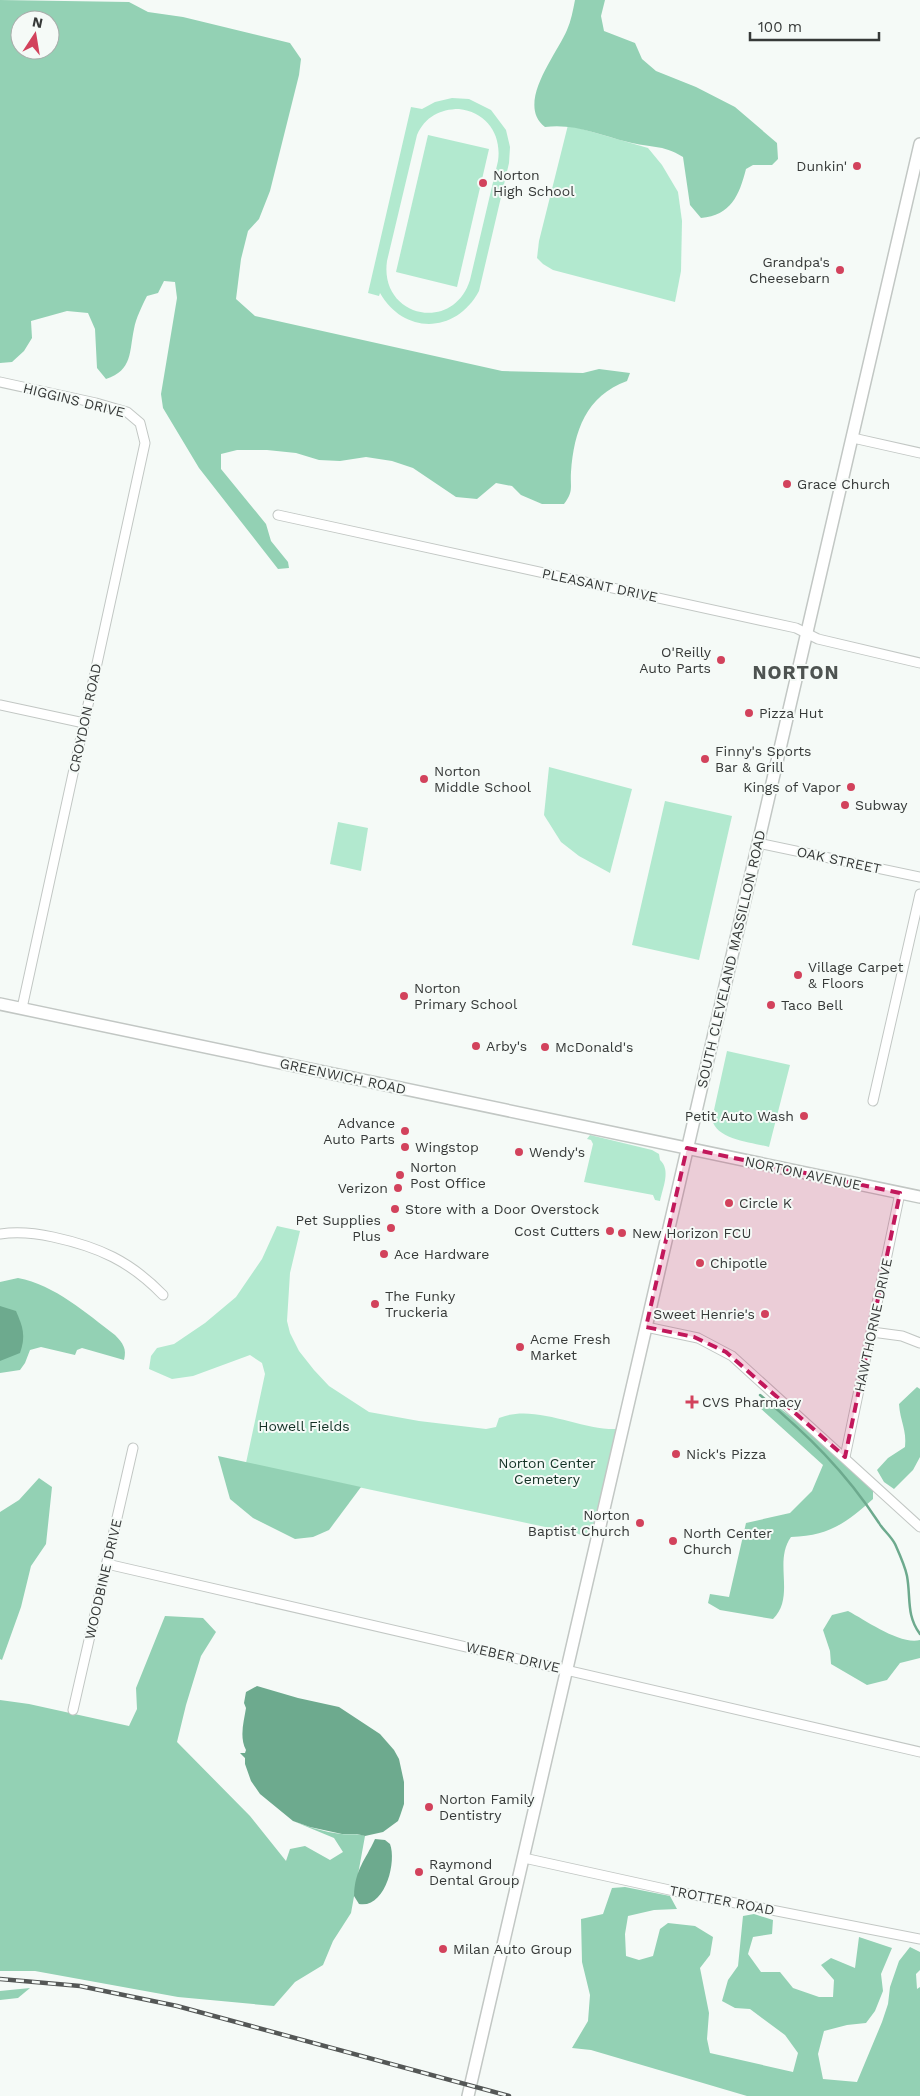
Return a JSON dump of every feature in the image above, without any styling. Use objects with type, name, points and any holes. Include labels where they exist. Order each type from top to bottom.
[{"type":"main road","name":"SOUTH CLEVELAND MASSILLON ROAD","points":[[468,2096],[920,144]]},
{"type":"main road","name":"GREENWICH ROAD","points":[[0,1004],[687,1148]]},
{"type":"main road","name":"NORTON AVENUE","points":[[687,1148],[920,1197]]},
{"type":"street","name":"HIGGINS DRIVE","points":[[0,382],[120,409],[132,415],[142,427]]},
{"type":"street","name":"CROYDON ROAD","points":[[22,1008],[124,531],[144,449],[145,438],[142,427]]},
{"type":"street","points":[[853,438],[920,453]]},
{"type":"street","name":"PLEASANT DRIVE","points":[[278,515],[796,628],[830,642],[920,663]]},
{"type":"street","points":[[0,705],[84,723]]},
{"type":"street","name":"OAK STREET","points":[[758,843],[920,877]]},
{"type":"street","points":[[873,1101],[920,894]]},
{"type":"street","name":"HAWTHORNE DRIVE","points":[[845,1457],[900,1193]]},
{"type":"street","points":[[0,1234],[34,1233],[98,1249],[127,1265],[150,1282],[163,1296]]},
{"type":"street","points":[[646,1327],[694,1337],[726,1352],[845,1457],[920,1527]]},
{"type":"street","points":[[872,1332],[902,1336],[920,1342]]},
{"type":"street","name":"WOODBINE DRIVE","points":[[73,1710],[132,1448]]},
{"type":"street","name":"WEBER DRIVE","points":[[106,1564],[920,1752]]},
{"type":"street","name":"TROTTER ROAD","points":[[524,1858],[674,1891],[920,1939]]},
{"type":"highlighted area","points":[[687,1148],[900,1193],[845,1457],[726,1352],[694,1337],[646,1327]]},
{"type":"green space","points":[[452,98],[469,99],[491,110],[506,130],[510,147],[509,163],[479,291],[469,305],[457,315],[444,322],[430,324],[416,322],[402,316],[390,307],[380,293],[379,296],[368,293],[411,107],[422,109],[435,102]],"holes":[[[452,109],[469,111],[490,126],[495,133],[499,151],[470,280],[461,297],[449,308],[434,312],[419,312],[405,306],[394,295],[388,280],[387,261],[417,135],[424,123],[439,112]]]},
{"type":"green space","points":[[568,125],[648,148],[662,165],[678,192],[682,221],[681,271],[675,302],[553,270],[537,258],[539,241]]},
{"type":"green space","points":[[428,135],[489,149],[457,287],[396,272]]},
{"type":"green space","points":[[549,767],[632,789],[610,873],[579,856],[561,842],[544,815]]},
{"type":"green space","points":[[665,801],[732,816],[699,960],[632,945]]},
{"type":"green space","points":[[338,822],[368,828],[361,871],[330,864]]},
{"type":"green space","points":[[727,1051],[790,1065],[769,1147],[727,1136],[715,1126],[712,1119]]},
{"type":"green space","points":[[590,1135],[652,1150],[659,1154],[666,1174],[660,1201],[655,1200],[653,1195],[584,1182],[593,1144],[591,1140],[587,1139]]},
{"type":"green space","points":[[277,1226],[300,1231],[290,1273],[287,1321],[290,1333],[299,1351],[329,1386],[369,1412],[419,1421],[486,1429],[496,1427],[499,1418],[513,1414],[527,1414],[557,1418],[587,1426],[616,1429],[592,1537],[246,1463],[265,1374],[262,1363],[250,1355],[193,1376],[172,1379],[149,1369],[151,1356],[157,1348],[174,1344],[205,1323],[236,1297],[262,1259]]},
{"type":"shaded area","points":[[0,0],[129,2],[148,12],[183,17],[290,43],[301,59],[299,75],[270,191],[259,219],[248,231],[241,259],[236,299],[255,316],[502,371],[583,373],[599,369],[630,373],[627,381],[601,396],[585,417],[575,443],[571,489],[564,504],[542,504],[521,495],[512,486],[496,483],[477,499],[456,497],[413,468],[392,461],[366,457],[340,461],[319,460],[296,453],[267,450],[237,450],[221,454],[221,469],[266,524],[271,541],[288,562],[289,568],[278,569],[199,468],[163,408],[161,394],[177,298],[175,282],[164,281],[158,293],[147,296],[136,321],[128,359],[121,371],[115,375],[106,379],[97,368],[95,329],[88,313],[67,311],[31,321],[32,338],[24,351],[12,362],[0,363]]},
{"type":"shaded area","points":[[575,0],[605,0],[601,16],[604,31],[635,43],[642,59],[656,71],[696,87],[735,107],[777,143],[778,159],[772,165],[753,165],[746,169],[737,196],[727,208],[720,213],[701,218],[690,205],[683,157],[662,148],[636,144],[587,130],[556,126],[545,127],[537,117],[534,106],[536,93],[541,79],[567,30]]},
{"type":"shaded area","points":[[18,1278],[57,1293],[115,1335],[124,1346],[124,1360],[82,1348],[77,1350],[75,1355],[41,1347],[30,1350],[20,1370],[0,1373],[0,1282]]},
{"type":"shaded area","points":[[0,1306],[16,1311],[23,1336],[20,1353],[0,1361]]},
{"type":"shaded area","points":[[917,1387],[920,1389],[920,1457],[913,1470],[894,1489],[884,1482],[877,1470],[888,1458],[905,1447],[905,1435],[899,1404]]},
{"type":"shaded area","points":[[763,1397],[806,1429],[873,1489],[873,1499],[836,1527],[816,1534],[791,1537],[784,1557],[783,1600],[780,1610],[773,1619],[720,1610],[708,1603],[710,1594],[729,1597],[746,1523],[790,1513],[812,1491],[823,1465],[759,1407]]},
{"type":"shaded area","points":[[218,1456],[361,1487],[329,1530],[313,1537],[295,1539],[253,1518],[230,1499]]},
{"type":"shaded area","points":[[39,1478],[52,1487],[46,1544],[31,1566],[21,1607],[2,1660],[0,1659],[0,1512],[19,1500]]},
{"type":"shaded area","points":[[848,1611],[893,1636],[912,1641],[920,1640],[920,1658],[900,1663],[887,1680],[867,1685],[831,1664],[830,1651],[823,1630],[832,1615]]},
{"type":"shaded area","points":[[165,1616],[203,1618],[216,1632],[201,1656],[177,1742],[250,1816],[286,1861],[290,1849],[305,1846],[330,1860],[343,1852],[334,1838],[293,1821],[329,1832],[365,1836],[351,1913],[333,1941],[323,1965],[295,1982],[274,2006],[178,1997],[35,1971],[0,1971],[0,1700],[29,1704],[129,1726],[137,1709],[136,1688]]},
{"type":"shaded area","points":[[257,1686],[339,1707],[380,1734],[399,1759],[404,1782],[404,1804],[398,1821],[383,1832],[365,1836],[342,1834],[293,1821],[260,1794],[251,1781],[245,1764],[245,1758],[240,1753],[245,1753],[246,1750],[242,1734],[246,1708],[244,1703],[246,1692]]},
{"type":"shaded area","points":[[375,1839],[385,1840],[390,1844],[392,1862],[390,1872],[387,1883],[376,1899],[368,1904],[359,1904],[354,1896],[356,1879]]},
{"type":"shaded area","points":[[625,1887],[670,1896],[677,1909],[654,1910],[628,1916],[625,1934],[626,1956],[639,1960],[653,1956],[660,1929],[668,1923],[695,1926],[713,1937],[710,1955],[700,1968],[709,2013],[707,2039],[710,2053],[793,2072],[798,2053],[785,2035],[750,2009],[735,2008],[722,2001],[728,1980],[738,1966],[743,1916],[754,1914],[773,1920],[772,1934],[753,1937],[748,1954],[761,1972],[780,1972],[793,1988],[819,1997],[833,1997],[834,1980],[821,1965],[831,1958],[855,1968],[859,1937],[892,1948],[881,1974],[883,1991],[875,2011],[866,2023],[847,2025],[824,2031],[818,2054],[823,2079],[857,2082],[882,2022],[888,2004],[890,1987],[899,1961],[910,1947],[920,1952],[920,1970],[916,1974],[917,1989],[920,1987],[920,2096],[747,2096],[591,2050],[572,2048],[588,2021],[590,1995],[582,1962],[581,1919],[603,1914],[612,1888]]},
{"type":"shaded area","points":[[30,1988],[18,1998],[0,2000],[0,1991]]},
{"type":"waterway","points":[[760,1395],[794,1424],[839,1470],[893,1541],[906,1572],[911,1613],[920,1634]]},
{"type":"railway","points":[[0,1979],[80,1986],[177,2006],[509,2096]]},
{"type":"place","name":"Dunkin'","points":[[857,166]]},
{"type":"place","name":"Norton High School","points":[[483,183]]},
{"type":"place","name":"Grandpa's Cheesebarn","points":[[840,270]]},
{"type":"place","name":"Grace Church","points":[[787,484]]},
{"type":"place","name":"O'Reilly Auto Parts","points":[[721,660]]},
{"type":"place","name":"Pizza Hut","points":[[749,713]]},
{"type":"place","name":"Finny's Sports Bar & Grill","points":[[705,759]]},
{"type":"place","name":"Norton Middle School","points":[[424,779]]},
{"type":"place","name":"Kings of Vapor","points":[[851,787]]},
{"type":"place","name":"Subway","points":[[845,805]]},
{"type":"place","name":"Village Carpet & Floors","points":[[798,975]]},
{"type":"place","name":"Norton Primary School","points":[[404,996]]},
{"type":"place","name":"Taco Bell","points":[[771,1005]]},
{"type":"place","name":"Arby's","points":[[476,1046]]},
{"type":"place","name":"McDonald's","points":[[545,1047]]},
{"type":"place","name":"Petit Auto Wash","points":[[804,1116]]},
{"type":"place","name":"Advance Auto Parts","points":[[405,1131]]},
{"type":"place","name":"Wingstop","points":[[405,1147]]},
{"type":"place","name":"Wendy's","points":[[519,1152]]},
{"type":"place","name":"Norton Post Office","points":[[400,1175]]},
{"type":"place","name":"Verizon","points":[[398,1188]]},
{"type":"place","name":"Circle K","points":[[729,1203]]},
{"type":"place","name":"Store with a Door Overstock","points":[[395,1209]]},
{"type":"place","name":"Pet Supplies Plus","points":[[391,1228]]},
{"type":"place","name":"Cost Cutters","points":[[610,1231]]},
{"type":"place","name":"New Horizon FCU","points":[[622,1233]]},
{"type":"place","name":"Ace Hardware","points":[[384,1254]]},
{"type":"place","name":"Chipotle","points":[[700,1263]]},
{"type":"place","name":"The Funky Truckeria","points":[[375,1304]]},
{"type":"place","name":"Sweet Henrie's","points":[[765,1314]]},
{"type":"place","name":"Acme Fresh Market","points":[[520,1347]]},
{"type":"place","name":"CVS Pharmacy","points":[[692,1402]]},
{"type":"place","name":"Nick's Pizza","points":[[676,1454]]},
{"type":"place","name":"Norton Baptist Church","points":[[640,1523]]},
{"type":"place","name":"North Center Church","points":[[673,1541]]},
{"type":"place","name":"Norton Family Dentistry","points":[[429,1807]]},
{"type":"place","name":"Raymond Dental Group","points":[[419,1872]]},
{"type":"place","name":"Milan Auto Group","points":[[443,1949]]},
{"type":"district","name":"NORTON","points":[[796,672]]},
{"type":"park label","name":"Howell Fields","points":[[304,1426]]},
{"type":"park label","name":"Norton Center Cemetery","points":[[547,1472]]}]
